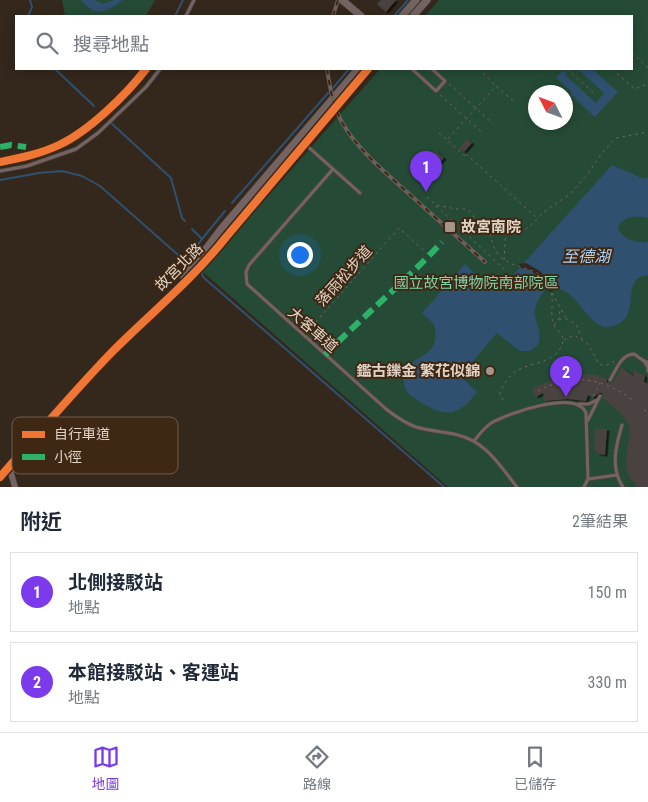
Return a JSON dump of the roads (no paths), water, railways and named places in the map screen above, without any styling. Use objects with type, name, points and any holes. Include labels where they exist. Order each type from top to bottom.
[{"type":"street","points":[[342,0],[360,15]]},
{"type":"street","points":[[403,15],[416,0]]},
{"type":"street","points":[[414,15],[427,0]]},
{"type":"street","name":"故宮北路","points":[[174,291],[211,241],[357,70]]},
{"type":"street","name":"故宮北路","points":[[53,417],[111,353],[208,260],[367,70]]},
{"type":"street","name":"故宮北路","points":[[0,476],[12,463]]},
{"type":"street","points":[[9,466],[15,487]]},
{"type":"lane","points":[[186,15],[194,0]]},
{"type":"lane","points":[[0,171],[27,166],[76,149],[98,133],[146,87],[159,70]]},
{"type":"lane","points":[[413,70],[436,91],[445,81],[433,70]]},
{"type":"lane","points":[[305,144],[360,193]]},
{"type":"lane","name":"大客車道","points":[[334,169],[255,257],[246,272],[247,284],[250,289],[386,409],[403,421],[416,427],[450,432],[474,441],[489,452],[517,487]]},
{"type":"lane","points":[[610,380],[623,358],[630,355],[640,356],[647,363],[648,371]]},
{"type":"lane","points":[[474,441],[490,423],[513,414],[560,402],[592,404],[600,397],[586,423]]},
{"type":"lane","points":[[577,403],[585,409],[586,413],[588,479],[584,487]]},
{"type":"lane","points":[[622,425],[615,464],[617,475],[623,487]]},
{"type":"lane","points":[[588,479],[617,475]]},
{"type":"water","points":[[81,0],[94,0],[102,4],[114,0],[123,0],[111,8],[96,12],[86,6]]},
{"type":"water","points":[[563,70],[567,74],[566,76],[596,103],[604,93],[579,70],[593,70],[618,92],[595,117],[573,97],[573,85],[564,85],[556,78]]},
{"type":"water","name":"至德湖","points":[[612,165],[644,179],[648,178],[648,218],[631,217],[618,227],[622,235],[630,239],[648,242],[648,275],[639,278],[634,284],[626,317],[620,323],[608,327],[601,326],[564,291],[556,289],[545,290],[535,308],[540,337],[538,345],[530,351],[520,351],[497,333],[460,376],[477,392],[465,406],[452,412],[439,411],[410,395],[405,388],[403,379],[406,368],[430,350],[435,338],[434,324],[422,313],[465,264],[488,284],[499,286],[505,284]]},
{"type":"waterway","points":[[28,15],[32,7],[30,0]]},
{"type":"waterway","points":[[176,15],[183,0]]},
{"type":"waterway","points":[[395,15],[408,0]]},
{"type":"waterway","points":[[56,70],[94,106]]},
{"type":"waterway","points":[[106,113],[146,70]]},
{"type":"waterway","points":[[333,88],[348,70]]},
{"type":"waterway","points":[[232,203],[328,93]]},
{"type":"waterway","points":[[110,122],[171,178],[182,218],[185,221]]},
{"type":"waterway","points":[[0,180],[62,171],[82,176],[100,186],[185,261]]},
{"type":"waterway","points":[[192,229],[202,239],[225,211]]},
{"type":"waterway","points":[[196,258],[194,250],[202,239]]},
{"type":"waterway","points":[[201,269],[203,277],[444,487]]},
{"type":"railway","points":[[333,15],[338,0]]},
{"type":"railway","points":[[327,70],[334,104],[349,134],[382,169],[485,262]]},
{"type":"place","name":"北側接駁站","points":[[426,192]]},
{"type":"place","name":"故宮南院","points":[[450,227]]},
{"type":"place","name":"鑑古鑠金 繁花似錦","points":[[490,371]]},
{"type":"place","name":"本館接駁站、客運站","points":[[566,397]]},
{"type":"park label","name":"國立故宮博物院南部院區","points":[[476,283]]}]
